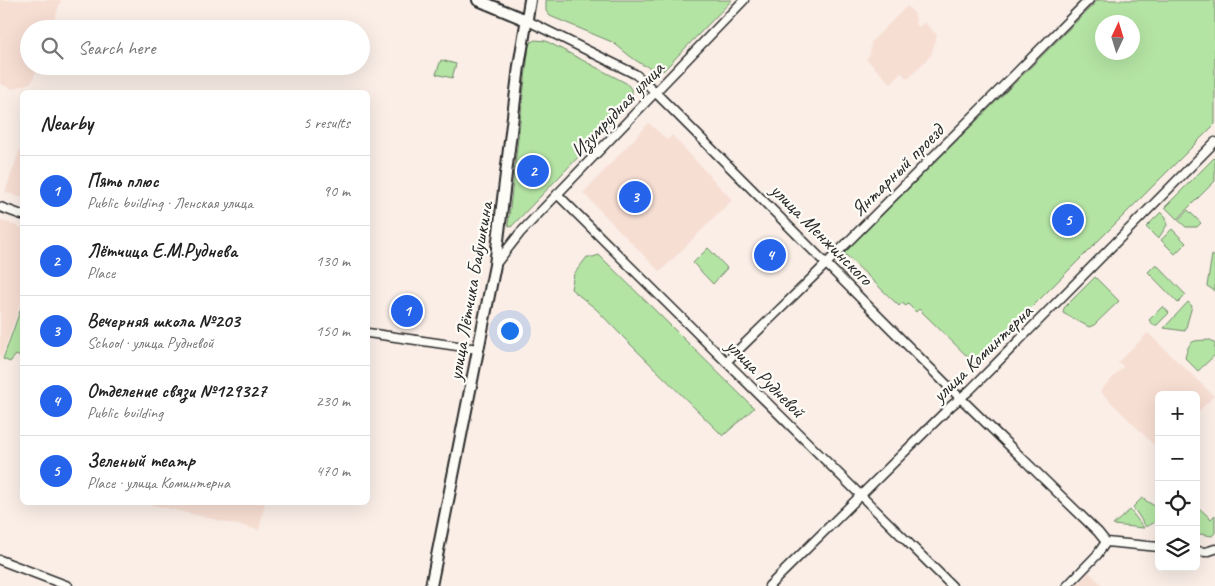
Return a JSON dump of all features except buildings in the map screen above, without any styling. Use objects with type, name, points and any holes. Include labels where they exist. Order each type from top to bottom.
[{"type":"main road","name":"улица Менжинского","points":[[478,0],[526,20]]},
{"type":"main road","name":"улица Лётчика Бабушкина","points":[[431,586],[495,264],[530,0]]},
{"type":"street","name":"Изумрудная улица","points":[[495,264],[520,233],[744,0]]},
{"type":"street","name":"Янтарный проезд","points":[[726,362],[827,264],[1090,0]]},
{"type":"street","name":"улица Менжинского","points":[[526,20],[635,74],[1064,498],[1106,542]]},
{"type":"street","name":"улица Коминтерна","points":[[770,586],[976,383],[1215,142]]},
{"type":"street","name":"улица Рудневой","points":[[558,194],[952,586]]},
{"type":"street","points":[[0,207],[20,214]]},
{"type":"street","points":[[370,333],[478,349]]},
{"type":"street","points":[[1067,586],[1098,555],[1106,542],[1155,547]]},
{"type":"street","points":[[1200,551],[1206,552],[1215,549]]},
{"type":"street","points":[[0,560],[68,586]]},
{"type":"shaded area","points":[[0,0],[61,0],[54,20],[20,20],[20,75],[35,75],[32,82],[13,89],[0,84]]},
{"type":"shaded area","points":[[907,6],[915,14],[915,23],[919,27],[924,22],[937,35],[931,55],[908,79],[901,73],[891,84],[866,59],[870,54],[871,42]]},
{"type":"shaded area","points":[[649,123],[667,140],[672,135],[732,200],[660,272],[583,193]]},
{"type":"shaded area","points":[[20,150],[20,197],[5,192]]},
{"type":"shaded area","points":[[0,220],[20,227],[20,305],[0,362]]},
{"type":"shaded area","points":[[1148,333],[1214,396],[1200,410],[1200,391],[1155,391],[1155,446],[1100,391],[1123,367],[1118,362]]},
{"type":"shaded area","points":[[153,505],[265,505],[259,530]]},
{"type":"shaded area","points":[[1089,572],[1103,586],[1076,586]]},
{"type":"green space","points":[[546,0],[732,0],[663,71],[659,67],[647,67],[641,64],[612,42],[550,16],[546,11]]},
{"type":"green space","points":[[1098,0],[1215,0],[1215,124],[975,364],[919,309],[916,312],[908,304],[906,306],[902,303],[899,306],[844,253]]},
{"type":"green space","points":[[535,40],[546,41],[626,83],[632,91],[632,101],[511,227],[508,225],[529,45]]},
{"type":"green space","points":[[441,60],[456,64],[452,78],[436,74]]},
{"type":"green space","points":[[1215,157],[1215,181],[1177,219],[1165,207]]},
{"type":"green space","points":[[1188,210],[1201,223],[1197,227],[1186,227],[1178,220]]},
{"type":"green space","points":[[1161,212],[1166,217],[1167,225],[1158,239],[1146,227]]},
{"type":"green space","points":[[1172,229],[1186,243],[1175,254],[1161,240]]},
{"type":"green space","points":[[708,248],[727,268],[713,284],[693,263]]},
{"type":"green space","points":[[599,255],[754,408],[723,436],[596,309],[571,289],[574,274],[587,257]]},
{"type":"green space","points":[[1212,255],[1215,257],[1215,291],[1207,286]]},
{"type":"green space","points":[[1156,264],[1186,295],[1178,303],[1148,272]]},
{"type":"green space","points":[[1095,277],[1119,301],[1094,325],[1089,327],[1063,313],[1064,308]]},
{"type":"green space","points":[[1188,302],[1192,306],[1185,331],[1164,328]]},
{"type":"green space","points":[[1163,306],[1169,313],[1157,325],[1153,325],[1149,320]]},
{"type":"green space","points":[[20,311],[20,357],[16,355],[10,362],[3,359]]},
{"type":"green space","points":[[1211,340],[1215,344],[1215,355],[1198,371],[1185,358],[1188,347],[1196,341]]},
{"type":"green space","points":[[1142,498],[1155,506],[1155,522],[1146,527],[1133,507]]},
{"type":"green space","points":[[1200,509],[1211,519],[1215,515],[1215,533],[1212,536],[1200,534]]},
{"type":"green space","points":[[1130,510],[1144,528],[1113,525]]},
{"type":"place","name":"Лётчица Е.М.Руднева","points":[[533,171]]},
{"type":"place","name":"Вечерняя школа №203","points":[[635,197]]},
{"type":"place","name":"Зеленый театр","points":[[1068,220]]},
{"type":"place","name":"Отделение связи №129327","points":[[770,255]]},
{"type":"place","name":"Пять плюс","points":[[407,311]]}]
